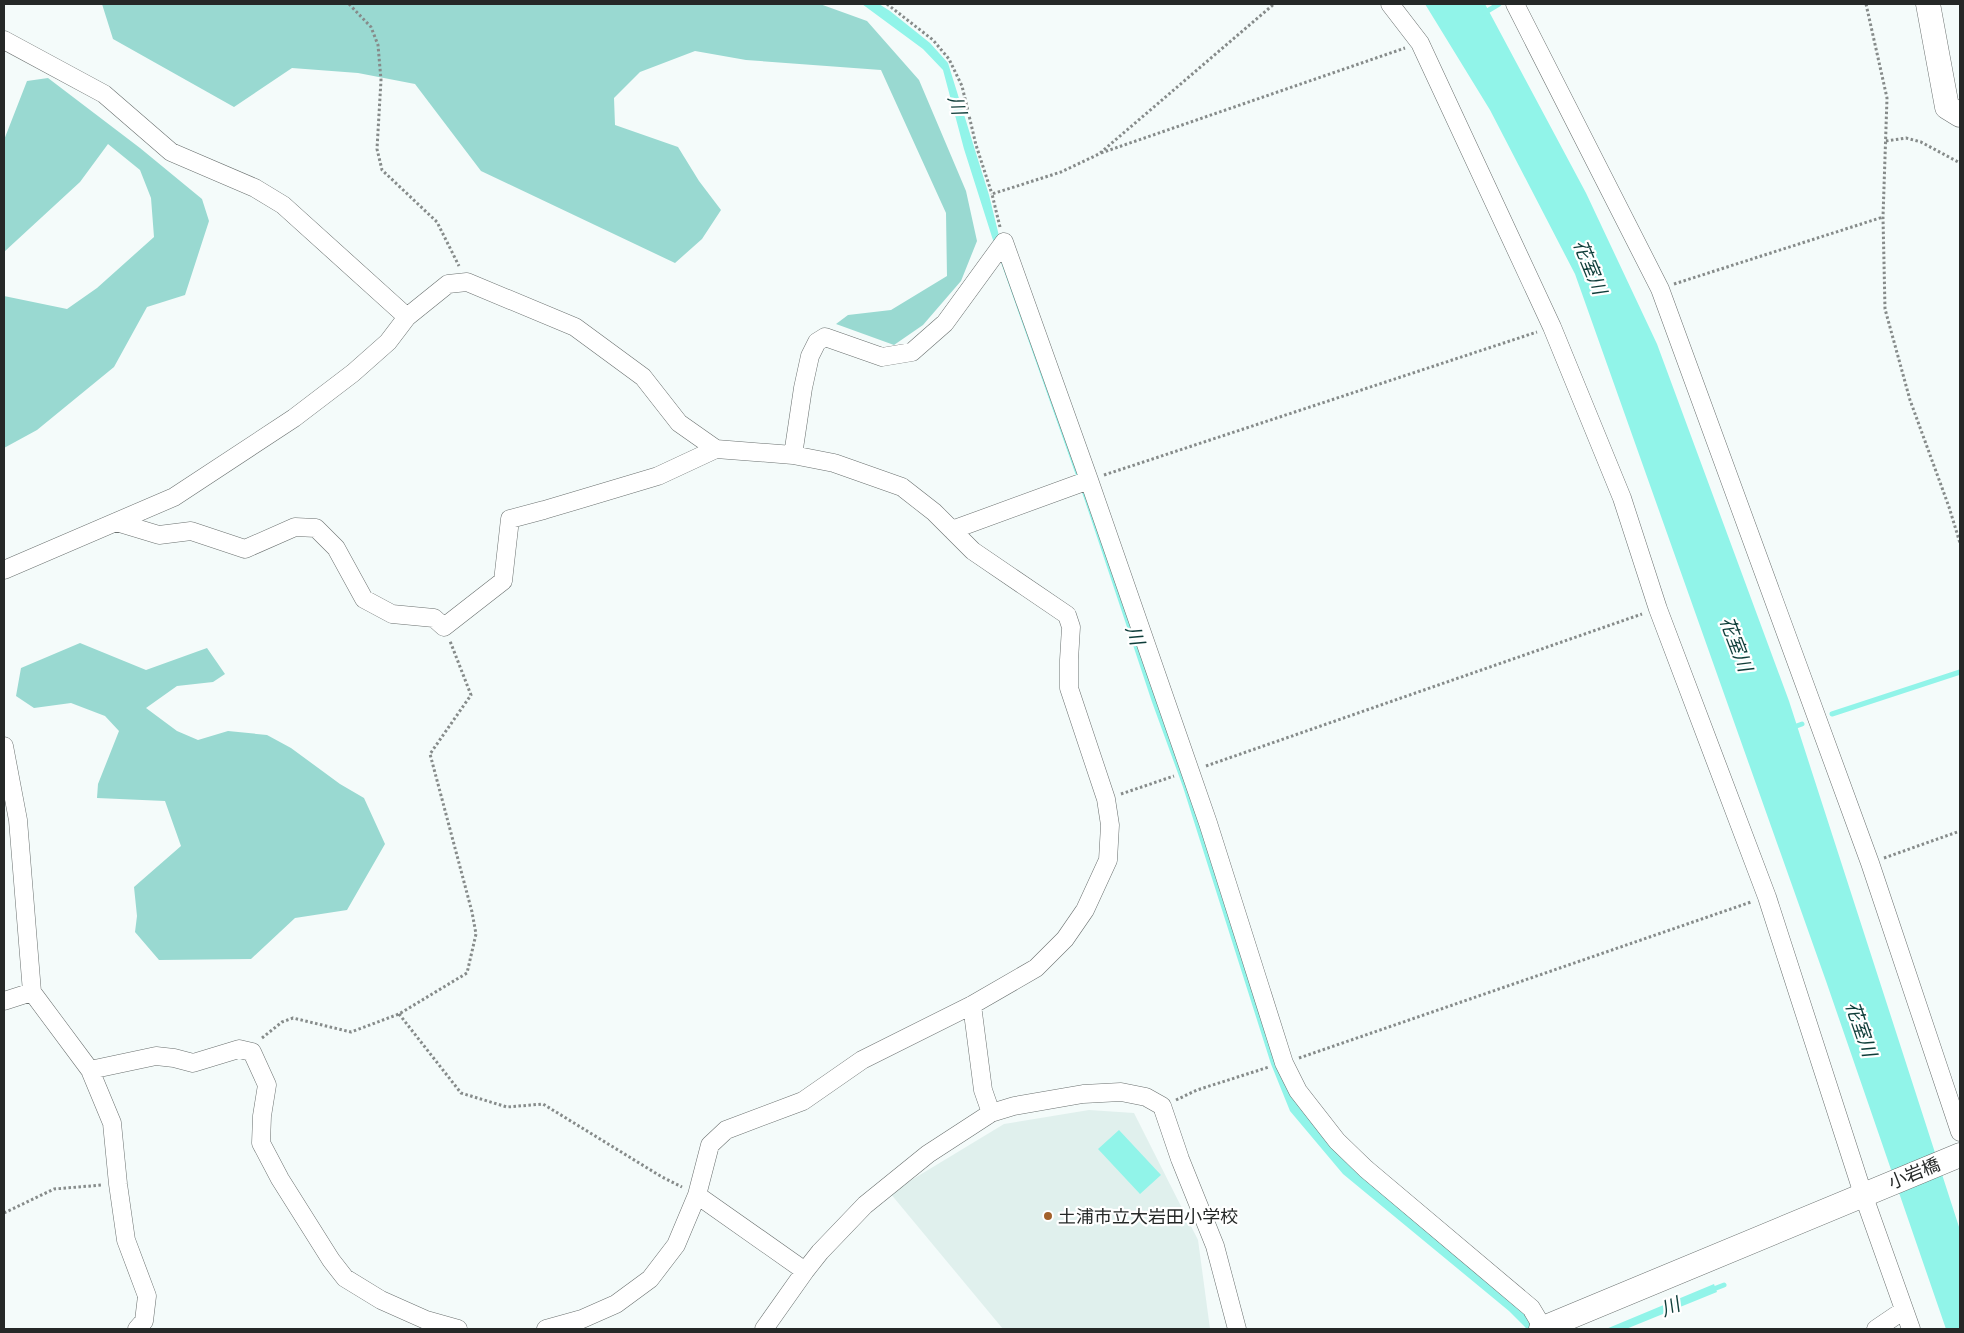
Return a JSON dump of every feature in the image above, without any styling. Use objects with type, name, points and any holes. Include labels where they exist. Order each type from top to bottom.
[{"type":"street","points":[[1390,4],[1420,43],[1552,327],[1622,498],[1658,609],[1767,897],[1911,1329]]},
{"type":"street","points":[[1514,4],[1660,289],[1870,863],[1960,1132]]},
{"type":"street","points":[[1928,4],[1947,107],[1960,116]]},
{"type":"street","points":[[4,40],[104,94],[171,152],[255,188],[283,204],[407,317]]},
{"type":"street","points":[[794,454],[803,388],[810,356],[818,342],[825,337],[882,357],[912,352],[945,323],[1004,242]]},
{"type":"street","points":[[1004,242],[1190,771],[1284,1063],[1298,1090],[1337,1141],[1366,1169],[1531,1308],[1542,1329]]},
{"type":"street","points":[[4,570],[174,497],[294,418],[353,373],[381,348],[407,317],[448,284],[467,282],[575,327],[643,377],[679,424],[716,449]]},
{"type":"street","points":[[116,522],[159,535],[192,531],[245,549],[295,527],[316,528],[336,548],[364,599],[392,614],[434,618],[444,627],[503,582],[510,518],[544,510],[658,476],[716,449],[794,454],[834,463],[902,487],[934,512],[973,551],[1067,615],[1071,627],[1069,688],[1106,799],[1110,825],[1108,860],[1085,910],[1065,939],[1036,968],[972,1005],[862,1060],[803,1101],[726,1130],[710,1144],[697,1195],[676,1245],[650,1279],[616,1304],[582,1319],[546,1329]]},
{"type":"street","points":[[952,530],[1089,480]]},
{"type":"street","points":[[4,746],[18,820],[32,992],[90,1070],[112,1123],[126,1240],[147,1296],[144,1320],[137,1329]]},
{"type":"street","points":[[4,1001],[32,992]]},
{"type":"street","points":[[972,1005],[983,1090],[991,1113]]},
{"type":"street","points":[[90,1070],[156,1056],[193,1063],[239,1049],[252,1052],[267,1085],[262,1116],[261,1143],[280,1179],[331,1260],[345,1278],[381,1300],[426,1320],[458,1329]]},
{"type":"street","points":[[764,1329],[804,1271],[865,1206],[928,1154],[991,1113],[1014,1106],[1083,1094],[1122,1092],[1146,1097],[1162,1106],[1180,1159],[1215,1246],[1237,1329]]},
{"type":"street","name":"小岩橋","points":[[1542,1329],[1959,1155]]},
{"type":"street","points":[[697,1195],[804,1271]]},
{"type":"street","points":[[1876,1329],[1904,1310]]},
{"type":"path","points":[[349,4],[371,27],[378,45],[381,80],[377,149],[382,170],[437,222],[467,282]]},
{"type":"path","points":[[887,4],[933,40],[949,59],[962,86],[976,145],[992,194],[1004,242]]},
{"type":"path","points":[[1099,154],[1274,4]]},
{"type":"path","points":[[1866,4],[1887,98],[1883,217],[1885,309],[1910,400],[1949,506],[1960,543]]},
{"type":"path","points":[[992,194],[1061,172],[1099,154],[1420,43]]},
{"type":"path","points":[[1886,141],[1906,138],[1921,142],[1960,163]]},
{"type":"path","points":[[1660,289],[1883,217]]},
{"type":"path","points":[[1089,480],[1552,327]]},
{"type":"path","points":[[1106,799],[1658,609]]},
{"type":"path","points":[[245,1051],[282,1022],[293,1018],[351,1032],[399,1014],[467,973],[476,934],[472,912],[430,754],[471,695],[444,627]]},
{"type":"path","points":[[1870,863],[1960,831]]},
{"type":"path","points":[[1162,1106],[1197,1090],[1284,1063],[1767,897]]},
{"type":"path","points":[[399,1014],[461,1093],[507,1107],[542,1104],[662,1177],[697,1195]]},
{"type":"path","points":[[4,1212],[54,1189],[118,1184]]},
{"type":"shaded area","points":[[102,4],[820,4],[867,21],[919,80],[966,191],[977,241],[961,281],[923,325],[894,345],[836,324],[848,315],[891,310],[947,276],[946,213],[881,70],[746,60],[695,51],[640,72],[614,98],[615,125],[678,147],[699,181],[721,210],[702,239],[675,263],[481,171],[415,84],[358,73],[292,68],[234,107],[113,39]]},
{"type":"shaded area","points":[[48,78],[140,148],[202,199],[209,221],[185,295],[147,307],[114,367],[37,430],[4,448],[4,296],[67,309],[97,288],[154,237],[151,198],[140,170],[108,144],[80,182],[4,252],[4,140],[27,81]]},
{"type":"shaded area","points":[[80,643],[146,670],[207,648],[225,674],[213,682],[177,686],[146,708],[177,731],[198,740],[228,731],[267,735],[291,748],[340,784],[364,798],[385,844],[347,910],[295,918],[251,959],[159,960],[135,932],[137,916],[134,887],[181,846],[165,801],[97,798],[98,784],[119,731],[105,716],[71,703],[34,708],[16,696],[21,668]]},
{"type":"shaded area","name":"土浦市立大岩田小学校","points":[[1089,1110],[1134,1113],[1198,1240],[1210,1329],[1003,1329],[890,1193],[1004,1124]]},
{"type":"water","points":[[862,4],[879,4],[890,11],[930,43],[948,63],[989,195],[1000,240],[1300,1107],[1540,1329],[1527,1329],[1509,1311],[1343,1174],[1290,1111],[1271,1064],[1183,787],[992,237],[964,149],[943,70],[923,49]]},
{"type":"water","name":"花室川","points":[[1425,4],[1485,4],[1586,193],[1657,344],[1789,701],[1960,1230],[1960,1329],[1946,1329],[1826,981],[1575,274],[1490,110]]},
{"type":"water","points":[[1119,1130],[1161,1175],[1140,1194],[1098,1149]]},
{"type":"water","name":"川","points":[[1714,1284],[1717,1292],[1626,1329],[1606,1329]]},
{"type":"waterway","points":[[1484,13],[1499,4]]},
{"type":"waterway","points":[[1832,714],[1960,672]]},
{"type":"waterway","points":[[1791,728],[1802,724]]},
{"type":"waterway","name":"川","points":[[1711,1290],[1724,1285]]},
{"type":"place","name":"土浦市立大岩田小学校","points":[[1048,1216]]}]
